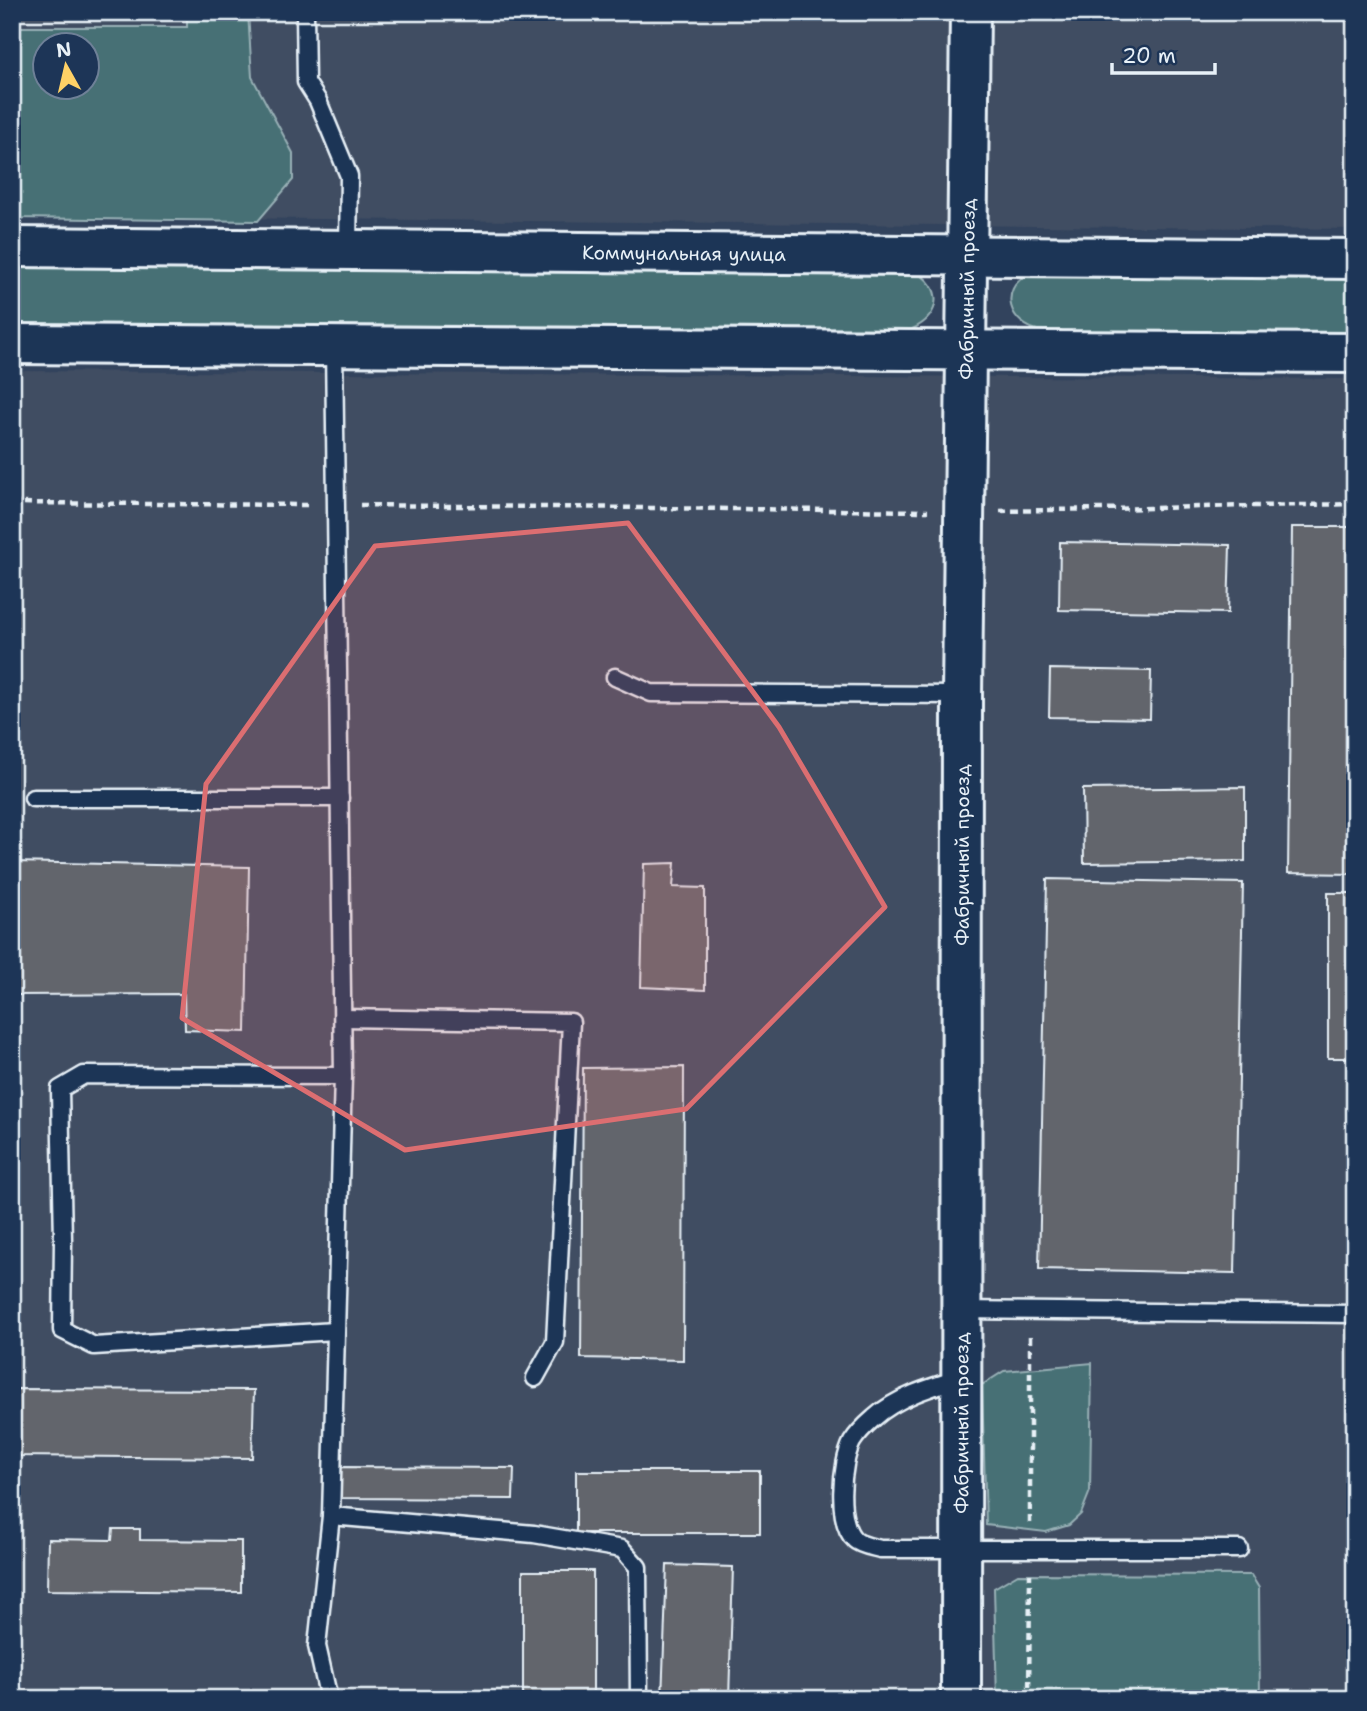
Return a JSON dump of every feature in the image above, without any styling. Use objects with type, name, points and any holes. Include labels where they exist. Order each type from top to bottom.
[{"type":"main road","name":"Фабричный проезд","points":[[961,1699],[962,695],[970,12]]},
{"type":"main road","name":"Коммунальная улица","points":[[12,247],[1355,260]]},
{"type":"main road","points":[[12,344],[1355,353]]},
{"type":"lane","points":[[304,12],[306,82],[318,100],[349,176],[348,249]]},
{"type":"lane","points":[[329,1699],[317,1646],[331,1516],[343,1076],[334,345]]},
{"type":"lane","points":[[615,677],[651,693],[962,695]]},
{"type":"lane","points":[[33,798],[340,798]]},
{"type":"lane","points":[[342,1018],[571,1022],[555,1342],[535,1378]]},
{"type":"lane","points":[[335,1331],[94,1346],[62,1331],[60,1090],[84,1075],[343,1076]]},
{"type":"lane","points":[[961,1310],[1355,1314]]},
{"type":"lane","points":[[961,1377],[918,1391],[875,1417],[852,1442],[844,1466],[843,1501],[846,1526],[856,1541],[880,1549],[961,1551],[1239,1549]]},
{"type":"lane","points":[[331,1516],[534,1534],[622,1549],[638,1567],[639,1699]]},
{"type":"path","points":[[12,503],[964,512],[1355,504]]},
{"type":"path","points":[[1029,1699],[1030,1310]]},
{"type":"highlighted area","points":[[628,523],[779,727],[885,907],[686,1109],[405,1150],[182,1018],[206,784],[375,546]]},
{"type":"shaded area","points":[[12,12],[1355,12],[1355,229],[12,216]]},
{"type":"shaded area","points":[[12,371],[1355,379],[1355,1699],[12,1699]]},
{"type":"green space","points":[[187,12],[248,12],[252,77],[293,153],[293,180],[258,221],[12,218],[12,27],[187,27]]},
{"type":"green space","points":[[12,264],[914,271],[931,285],[936,301],[929,317],[912,329],[12,323]]},
{"type":"green space","points":[[1028,274],[1355,275],[1355,334],[1041,331],[1021,322],[1011,306],[1013,289]]},
{"type":"green space","points":[[1092,1363],[1090,1491],[1081,1514],[1069,1525],[1046,1532],[986,1525],[982,1385],[1004,1371]]},
{"type":"green space","points":[[1018,1574],[1251,1575],[1259,1588],[1260,1699],[997,1699],[994,1588]]},
{"type":"building","points":[[1137,12],[1355,12],[1355,20],[1137,18]]},
{"type":"building","points":[[1292,527],[1355,527],[1355,874],[1288,873]]},
{"type":"building","points":[[1060,542],[1230,545],[1228,613],[1059,610]]},
{"type":"building","points":[[1050,669],[1151,671],[1150,719],[1049,717]]},
{"type":"building","points":[[1245,787],[1245,861],[1084,863],[1083,789]]},
{"type":"building","points":[[12,862],[249,867],[246,1032],[185,1030],[184,994],[14,995],[16,1056],[12,1056]]},
{"type":"building","points":[[675,863],[673,887],[705,888],[705,990],[641,987],[644,864]]},
{"type":"building","points":[[1047,879],[1243,883],[1235,1273],[1039,1269]]},
{"type":"building","points":[[1328,893],[1355,893],[1355,1058],[1328,1058]]},
{"type":"building","points":[[684,1067],[683,1360],[581,1358],[583,1068]]},
{"type":"building","points":[[1350,1114],[1355,1114],[1355,1283],[1349,1283]]},
{"type":"building","points":[[12,1389],[254,1390],[252,1458],[12,1456]]},
{"type":"building","points":[[341,1467],[514,1468],[513,1499],[341,1498]]},
{"type":"building","points":[[576,1471],[760,1471],[760,1533],[576,1533]]},
{"type":"building","points":[[113,1529],[140,1529],[140,1540],[241,1541],[241,1592],[47,1590],[48,1539],[112,1540]]},
{"type":"building","points":[[667,1565],[733,1567],[729,1699],[662,1699]]},
{"type":"building","points":[[523,1571],[593,1571],[593,1699],[523,1699]]}]
